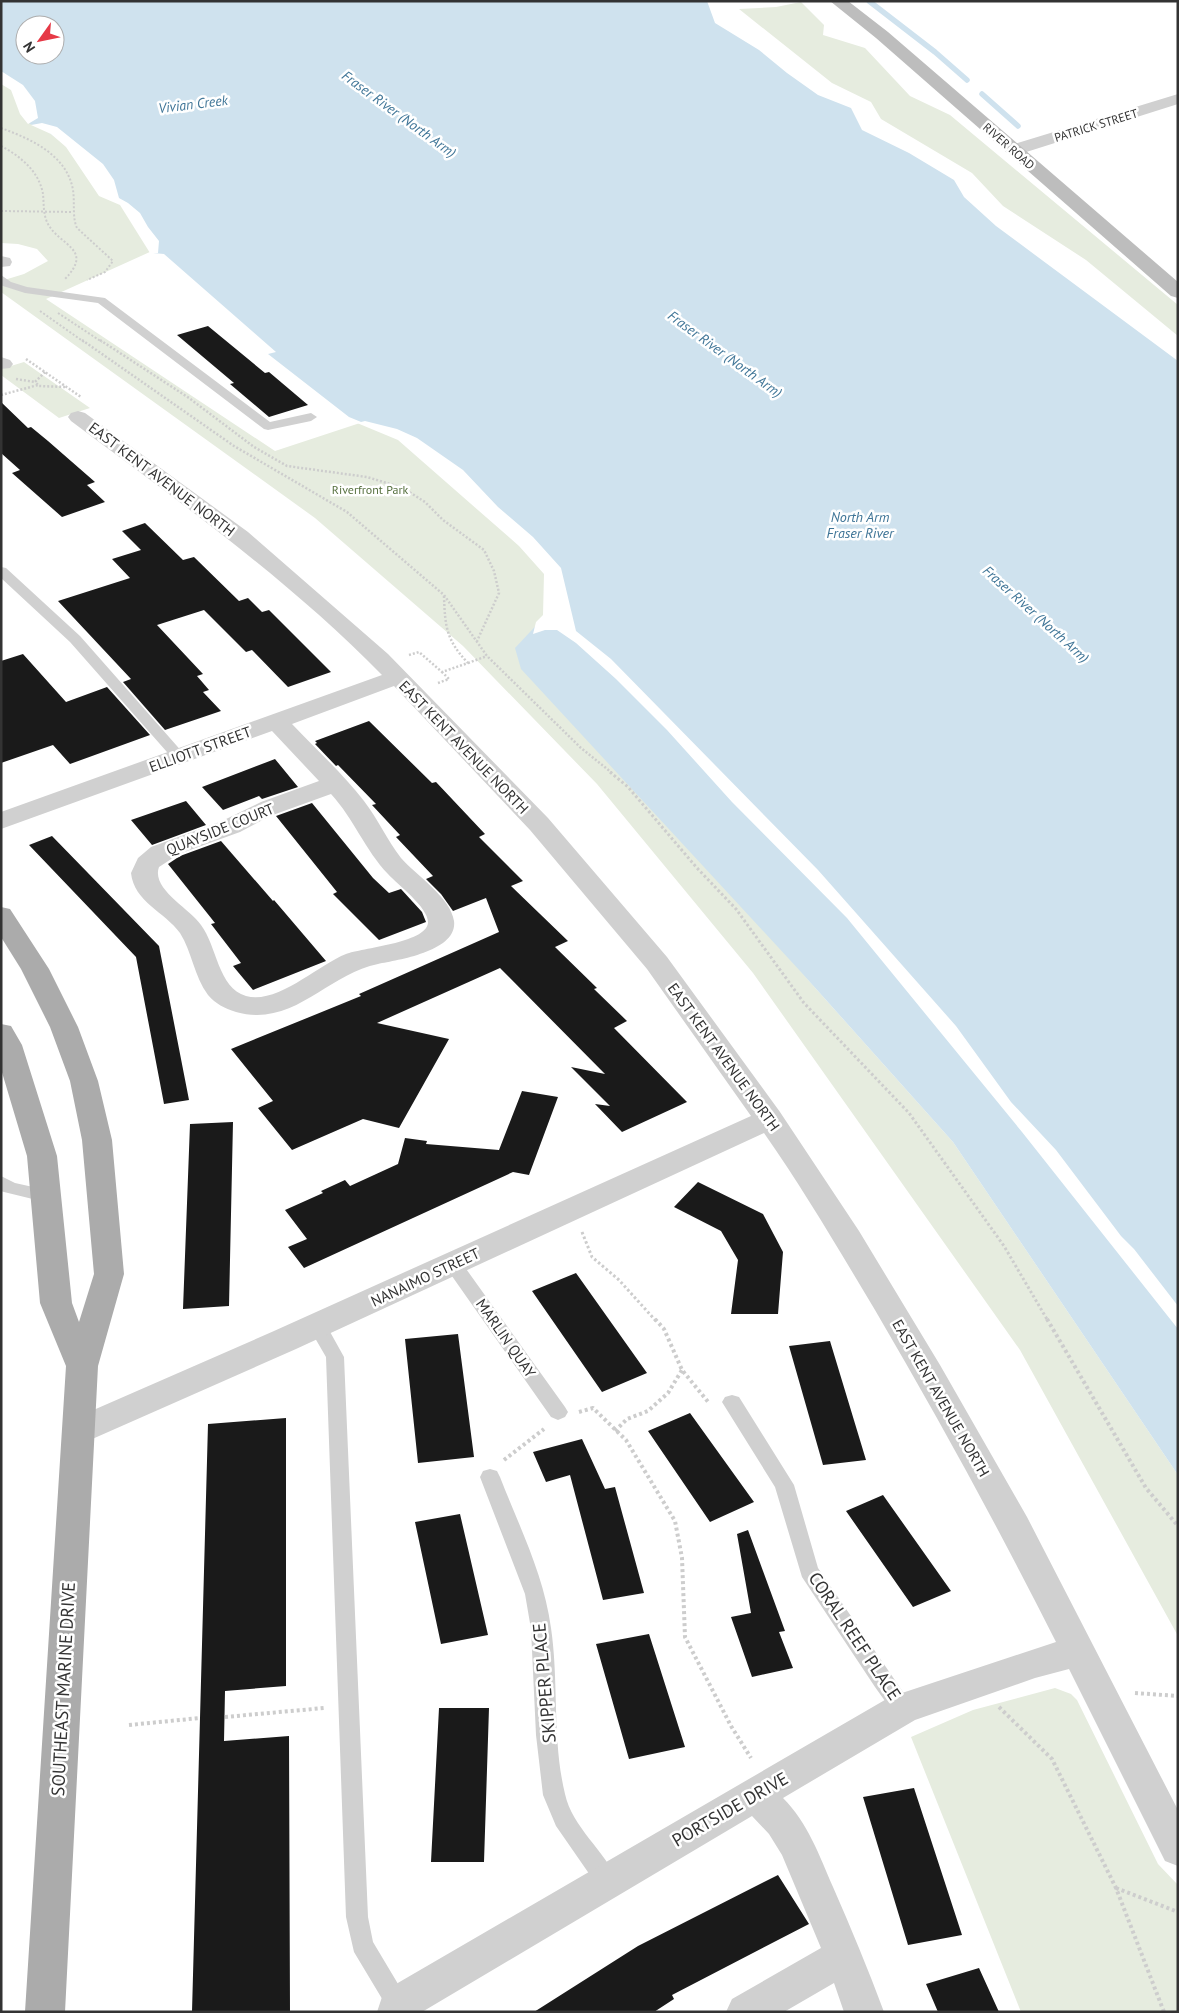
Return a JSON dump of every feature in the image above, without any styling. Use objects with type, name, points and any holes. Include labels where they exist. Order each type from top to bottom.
[{"type":"main road","name":"SOUTHEAST MARINE DRIVE","points":[[1,916],[35,969],[64,1027],[84,1081],[97,1140],[110,1274],[82,1366],[45,2012]]},
{"type":"main road","name":"SOUTHEAST MARINE DRIVE","points":[[1,1033],[8,1045],[42,1156],[56,1303],[82,1366]]},
{"type":"street","name":"RIVER ROAD","points":[[838,1],[882,35],[1178,292]]},
{"type":"street","name":"PATRICK STREET","points":[[1014,150],[1178,100]]},
{"type":"street","name":"EAST KENT AVENUE NORTH","points":[[81,408],[202,508],[403,666],[658,963],[770,1119],[848,1239],[929,1374],[1015,1527],[1178,1849]]},
{"type":"street","name":"ELLIOTT STREET","points":[[1,822],[276,721],[403,666]]},
{"type":"street","name":"QUAYSIDE COURT","points":[[276,721],[335,784],[356,807],[391,862],[436,908],[440,915],[440,931],[432,938],[413,947],[355,960],[300,993],[281,1001],[246,1005],[234,1002],[216,987],[196,936],[186,923],[150,890],[145,882],[146,865],[160,853],[335,784]]},
{"type":"street","name":"NANAIMO STREET","points":[[78,1431],[317,1326],[610,1190],[770,1119]]},
{"type":"street","name":"PORTSIDE DRIVE","points":[[398,2008],[607,1881],[904,1708],[1035,1663],[1079,1652]]},
{"type":"street","points":[[755,1794],[782,1822],[796,1845],[844,1956],[864,2012]]},
{"type":"street","points":[[746,2012],[844,1956]]},
{"type":"lane","points":[[2,267],[7,284],[25,290],[101,300],[268,426],[311,417]]},
{"type":"lane","points":[[1,571],[75,639],[179,757]]},
{"type":"lane","points":[[1,1182],[10,1188],[45,1196]]},
{"type":"lane","name":"MARLIN QUAY","points":[[453,1264],[558,1412]]},
{"type":"lane","points":[[317,1326],[335,1356],[356,1917],[362,1944],[398,2008]]},
{"type":"lane","name":"CORAL REEF PLACE","points":[[732,1402],[784,1486],[809,1571],[882,1681],[904,1708]]},
{"type":"lane","name":"SKIPPER PLACE","points":[[490,1477],[535,1594],[541,1629],[554,1795],[564,1819],[607,1881]]},
{"type":"path","points":[[1,128],[22,136],[57,160],[69,175],[75,200],[73,212],[76,228],[108,252],[113,261],[105,272],[63,289],[52,301],[53,308],[58,314],[189,398],[254,447],[287,466],[367,477],[402,488],[425,502],[443,520],[484,550],[494,571],[499,594],[477,641]]},
{"type":"path","points":[[1,211],[73,212]]},
{"type":"path","points":[[8,361],[45,372],[66,386],[81,408]]},
{"type":"path","points":[[38,385],[35,382],[45,372]]},
{"type":"path","points":[[1,395],[38,385],[49,388],[66,386]]},
{"type":"path","points":[[468,663],[448,640],[445,625],[444,596],[487,656],[581,748],[628,786],[697,868],[736,909],[804,1003],[909,1113],[1004,1246],[1146,1488],[1178,1526]]},
{"type":"path","points":[[403,666],[419,652],[449,679],[438,683]]},
{"type":"path","points":[[442,672],[487,656]]},
{"type":"path","points":[[582,1232],[592,1257],[619,1280],[664,1328],[682,1370],[713,1408],[732,1402]]},
{"type":"path","points":[[615,1431],[627,1419],[648,1411],[668,1393],[682,1370]]},
{"type":"path","points":[[490,1477],[506,1457],[542,1431],[558,1412],[573,1414],[594,1408],[626,1440],[675,1521],[682,1558],[684,1637],[731,1726],[751,1758]]},
{"type":"path","points":[[1130,1693],[1178,1696]]},
{"type":"path","points":[[225,1716],[349,1706]]},
{"type":"path","points":[[998,1706],[1052,1759],[1116,1888],[1164,2012]]},
{"type":"path","points":[[129,1725],[200,1718]]},
{"type":"path","points":[[1116,1888],[1178,1912]]},
{"type":"green space","points":[[801,2],[824,25],[823,35],[865,48],[910,96],[950,115],[1178,305],[1178,336],[1086,260],[1003,206],[972,173],[881,119],[871,102],[832,83],[739,9],[776,7]]},
{"type":"green space","name":"Riverfront Park","points":[[1,82],[13,91],[47,131],[68,147],[122,203],[152,251],[46,299],[275,451],[360,423],[400,438],[521,545],[546,573],[979,1164],[801,972],[953,1142],[1178,1475],[1178,1636],[1020,1350],[753,973],[597,784],[463,646],[315,518],[1,292],[1,281],[24,274],[48,261],[37,249],[18,244],[1,243]]},
{"type":"green space","points":[[24,362],[90,408],[59,418],[1,375],[1,369]]},
{"type":"green space","points":[[1055,1688],[1071,1694],[1077,1700],[1158,1864],[1178,1885],[1178,2012],[1021,2012],[911,1737],[973,1710]]},
{"type":"water","name":"North Arm Fraser River","points":[[1,1],[707,1],[715,23],[759,50],[818,95],[851,108],[862,130],[909,153],[954,180],[964,197],[996,226],[1178,361],[1178,1475],[953,1142],[801,972],[521,669],[515,648],[545,616],[546,573],[521,545],[400,438],[349,417],[268,354],[276,352],[164,254],[153,253],[122,203],[68,147],[47,131],[30,124],[21,112],[13,91],[1,82]]},
{"type":"pier","points":[[1,71],[23,85],[35,101],[38,118],[28,124],[20,114],[11,90],[1,84]]},
{"type":"pier","points":[[42,123],[57,127],[103,164],[114,180],[119,198],[140,213],[159,241],[158,253],[150,253],[120,205],[99,196],[66,147],[51,134],[31,125]]},
{"type":"pier","points":[[365,421],[397,429],[417,438],[463,470],[498,507],[533,537],[561,568],[576,631],[611,659],[818,870],[956,1026],[1011,1102],[1056,1150],[1121,1236],[1134,1249],[1178,1306],[1178,1329],[1022,1132],[847,918],[732,802],[667,730],[616,679],[576,643],[557,630],[545,630],[533,634],[536,622],[543,615],[544,574],[519,546],[398,440],[357,423]]},
{"type":"building","points":[[208,326],[265,373],[269,372],[308,405],[269,417],[230,384],[234,383],[177,335]]},
{"type":"building","points":[[1,402],[28,428],[31,427],[95,482],[87,485],[105,502],[62,517],[12,473],[20,470],[1,453]]},
{"type":"building","points":[[145,523],[183,560],[194,557],[239,601],[248,598],[262,612],[269,610],[331,672],[288,687],[252,650],[246,652],[204,610],[157,625],[203,674],[197,676],[209,690],[203,692],[221,711],[165,730],[123,682],[131,679],[58,601],[130,578],[112,559],[141,550],[122,531]]},
{"type":"building","points":[[23,654],[66,702],[107,687],[150,735],[70,764],[53,745],[1,763],[1,661]]},
{"type":"building","points":[[369,721],[432,783],[436,782],[485,834],[479,837],[523,881],[511,886],[568,941],[555,947],[597,988],[594,989],[627,1021],[614,1028],[687,1102],[622,1132],[595,1104],[610,1106],[571,1067],[605,1074],[500,968],[377,1023],[449,1039],[399,1128],[363,1119],[292,1150],[258,1108],[273,1101],[231,1049],[361,996],[359,994],[499,932],[486,898],[453,911],[441,894],[426,879],[433,876],[396,837],[400,835],[372,805],[376,804],[315,744],[317,743],[315,741]]},
{"type":"building","points":[[275,759],[298,787],[262,799],[259,796],[223,810],[202,787]]},
{"type":"building","points":[[186,801],[206,825],[152,845],[131,820]]},
{"type":"building","points":[[312,803],[373,878],[389,893],[401,889],[422,912],[426,922],[379,940],[333,894],[337,892],[276,816]]},
{"type":"building","points":[[52,836],[159,946],[189,1100],[164,1104],[136,957],[29,845]]},
{"type":"building","points":[[221,841],[326,961],[253,990],[233,966],[241,963],[211,924],[215,923],[168,864],[180,856]]},
{"type":"building","points":[[522,1091],[558,1097],[529,1175],[513,1172],[304,1268],[288,1247],[307,1239],[285,1210],[323,1193],[321,1191],[345,1180],[350,1186],[398,1164],[405,1138],[427,1141],[426,1144],[499,1150]]},
{"type":"building","points":[[233,1122],[229,1306],[183,1309],[190,1124]]},
{"type":"building","points":[[698,1182],[763,1214],[783,1252],[778,1314],[731,1314],[738,1260],[721,1231],[674,1207]]},
{"type":"building","points":[[576,1273],[647,1373],[602,1392],[532,1291]]},
{"type":"building","points":[[458,1334],[474,1457],[418,1463],[405,1339]]},
{"type":"building","points":[[830,1341],[866,1460],[823,1465],[789,1346]]},
{"type":"building","points":[[690,1413],[754,1502],[710,1522],[648,1431]]},
{"type":"building","points":[[286,1418],[286,1686],[225,1691],[224,1741],[289,1736],[290,2012],[192,2012],[208,1424]]},
{"type":"building","points":[[582,1439],[605,1489],[615,1487],[644,1593],[603,1600],[570,1475],[546,1482],[533,1452]]},
{"type":"building","points":[[883,1495],[951,1591],[913,1607],[846,1511]]},
{"type":"building","points":[[460,1514],[488,1635],[441,1644],[415,1522]]},
{"type":"building","points":[[748,1530],[785,1631],[779,1632],[793,1668],[752,1677],[731,1617],[751,1613],[737,1534]]},
{"type":"building","points":[[649,1634],[685,1747],[629,1759],[596,1644]]},
{"type":"building","points":[[439,1708],[489,1708],[484,1862],[431,1862]]},
{"type":"building","points":[[914,1788],[962,1935],[908,1945],[863,1797]]},
{"type":"building","points":[[778,1875],[809,1924],[672,1995],[674,1999],[654,2012],[534,2012],[638,1946]]},
{"type":"building","points":[[979,1968],[999,2012],[938,2012],[926,1984]]},
{"type":"waterway","points":[[869,1],[935,52],[967,80]]},
{"type":"waterway","points":[[982,94],[1018,126]]},
{"type":"water label","name":"Vivian Creek","points":[[193,104]]},
{"type":"water label","name":"Fraser River (North Arm)","points":[[399,114]]},
{"type":"water label","name":"Fraser River (North Arm)","points":[[725,354]]},
{"type":"water label","name":"Fraser River (North Arm)","points":[[1036,614]]}]
